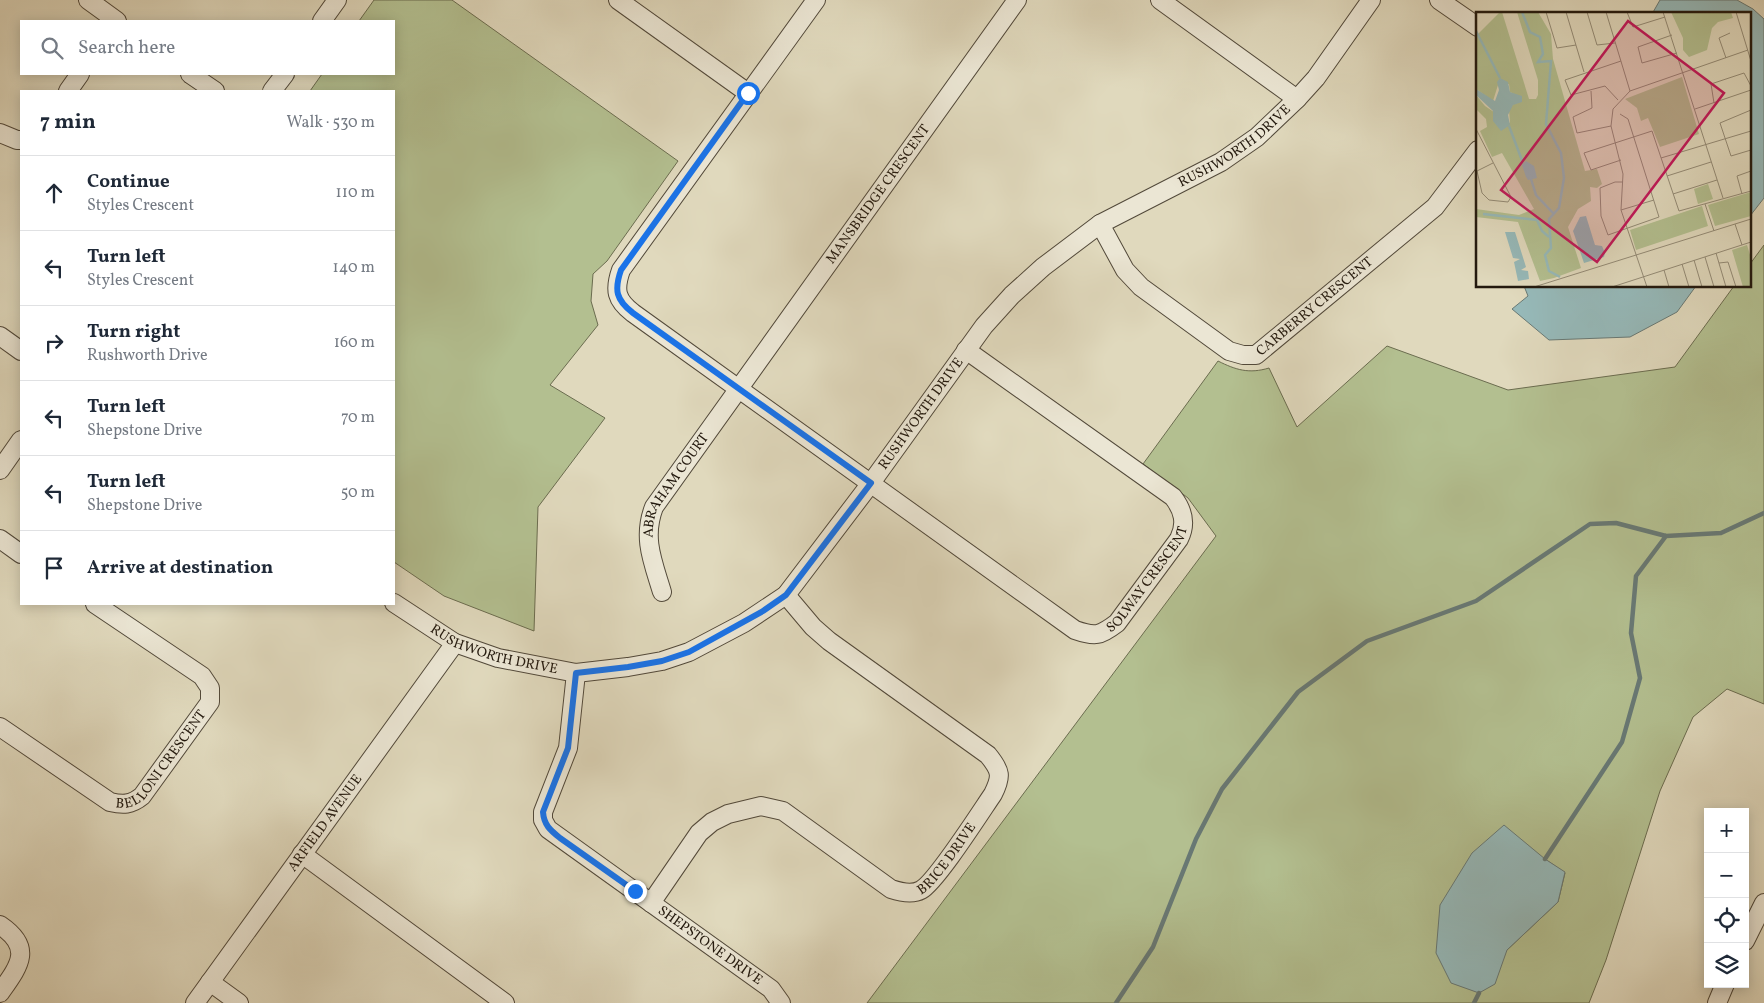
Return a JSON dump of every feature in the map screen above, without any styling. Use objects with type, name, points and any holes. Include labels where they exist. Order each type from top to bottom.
[{"type":"street","points":[[88,0],[116,20]]},
{"type":"street","points":[[323,20],[338,0]]},
{"type":"street","points":[[618,0],[748,93]]},
{"type":"street","name":"SOLWAY CRESCENT","points":[[816,0],[621,270],[616,282],[616,294],[621,304],[1075,630],[1091,636],[1104,633],[1117,623],[1179,539],[1183,530],[1184,520],[1180,507],[1173,497],[966,350]]},
{"type":"street","name":"MANSBRIDGE CRESCENT","points":[[739,388],[1017,0]]},
{"type":"street","points":[[1160,0],[1297,99]]},
{"type":"street","name":"RUSHWORTH DRIVE","points":[[395,605],[455,643],[498,658],[576,673],[662,661],[689,652],[744,623],[786,595],[871,483],[966,350],[997,310],[1026,281],[1061,252],[1100,224],[1221,162],[1257,137],[1316,78],[1371,0]]},
{"type":"street","points":[[1438,0],[1476,26]]},
{"type":"street","points":[[69,90],[79,75]]},
{"type":"street","points":[[191,75],[214,90]]},
{"type":"street","points":[[273,90],[284,75]]},
{"type":"street","points":[[0,133],[20,140]]},
{"type":"street","name":"CARBERRY CRESCENT","points":[[1100,224],[1125,270],[1141,286],[1229,351],[1243,355],[1256,355],[1268,348],[1429,212],[1450,188],[1476,153]]},
{"type":"street","points":[[0,336],[20,350]]},
{"type":"street","name":"ABRAHAM COURT","points":[[662,592],[649,548],[648,522],[654,507],[739,388]]},
{"type":"street","points":[[0,470],[20,441]]},
{"type":"street","points":[[0,539],[20,553]]},
{"type":"street","name":"BRICE DRIVE","points":[[652,903],[699,833],[712,822],[728,814],[761,806],[783,811],[891,889],[905,893],[921,891],[934,878],[994,794],[999,782],[999,768],[988,755],[829,641],[813,627],[786,595]]},
{"type":"street","name":"BELLONI CRESCENT","points":[[0,727],[110,802],[122,805],[133,804],[142,796],[210,702],[210,688],[202,676],[96,605]]},
{"type":"street","name":"ARFIELD AVENUE","points":[[195,1003],[455,643]]},
{"type":"street","name":"SHEPSTONE DRIVE","points":[[576,673],[568,748],[543,812],[543,820],[548,829],[771,989],[781,1003]]},
{"type":"street","points":[[302,854],[505,1003]]},
{"type":"street","points":[[1749,933],[1764,903]]},
{"type":"street","points":[[0,925],[17,939],[21,952],[20,966],[0,993]]},
{"type":"street","points":[[210,982],[239,1003]]},
{"type":"street","points":[[1717,1003],[1723,988]]},
{"type":"green space","points":[[374,0],[452,0],[678,161],[607,261],[593,274],[591,301],[598,325],[550,385],[605,418],[538,507],[534,631],[444,596],[395,563],[395,90],[311,90],[321,75],[395,75],[395,20],[360,20]]},
{"type":"green space","points":[[1764,245],[1764,704],[1727,689],[1693,717],[1660,791],[1606,960],[1589,1003],[867,1003],[1216,536],[1188,498],[1143,464],[1218,361],[1231,367],[1249,371],[1269,368],[1297,427],[1387,346],[1508,390],[1675,367],[1733,288],[1752,288],[1752,261]],"holes":[[[1545,859],[1565,873],[1558,902],[1507,950]]]},
{"type":"water","points":[[1660,0],[1737,0],[1753,9],[1764,19],[1764,198],[1752,213],[1752,12],[1653,12]]},
{"type":"water","points":[[1525,288],[1695,288],[1677,312],[1630,337],[1549,340],[1512,309],[1528,296]]},
{"type":"water","points":[[1504,825],[1545,859],[1565,872],[1558,902],[1507,950],[1495,984],[1479,993],[1451,983],[1436,953],[1440,905],[1472,853]]},
{"type":"waterway","points":[[1116,1003],[1153,947],[1196,839],[1222,789],[1298,692],[1367,641],[1476,601],[1590,524],[1616,523],[1666,536],[1721,533],[1764,513]]},
{"type":"waterway","points":[[1545,859],[1622,742],[1640,678],[1631,633],[1636,576],[1666,536]]},
{"type":"waterway","points":[[1474,1003],[1479,993]]},
{"type":"route","points":[[635,891],[548,829],[543,820],[543,812],[568,748],[576,673],[597,672],[662,661],[689,652],[712,641],[763,611],[786,595],[871,483],[633,313],[621,304],[616,294],[616,282],[621,270],[748,93]]}]
